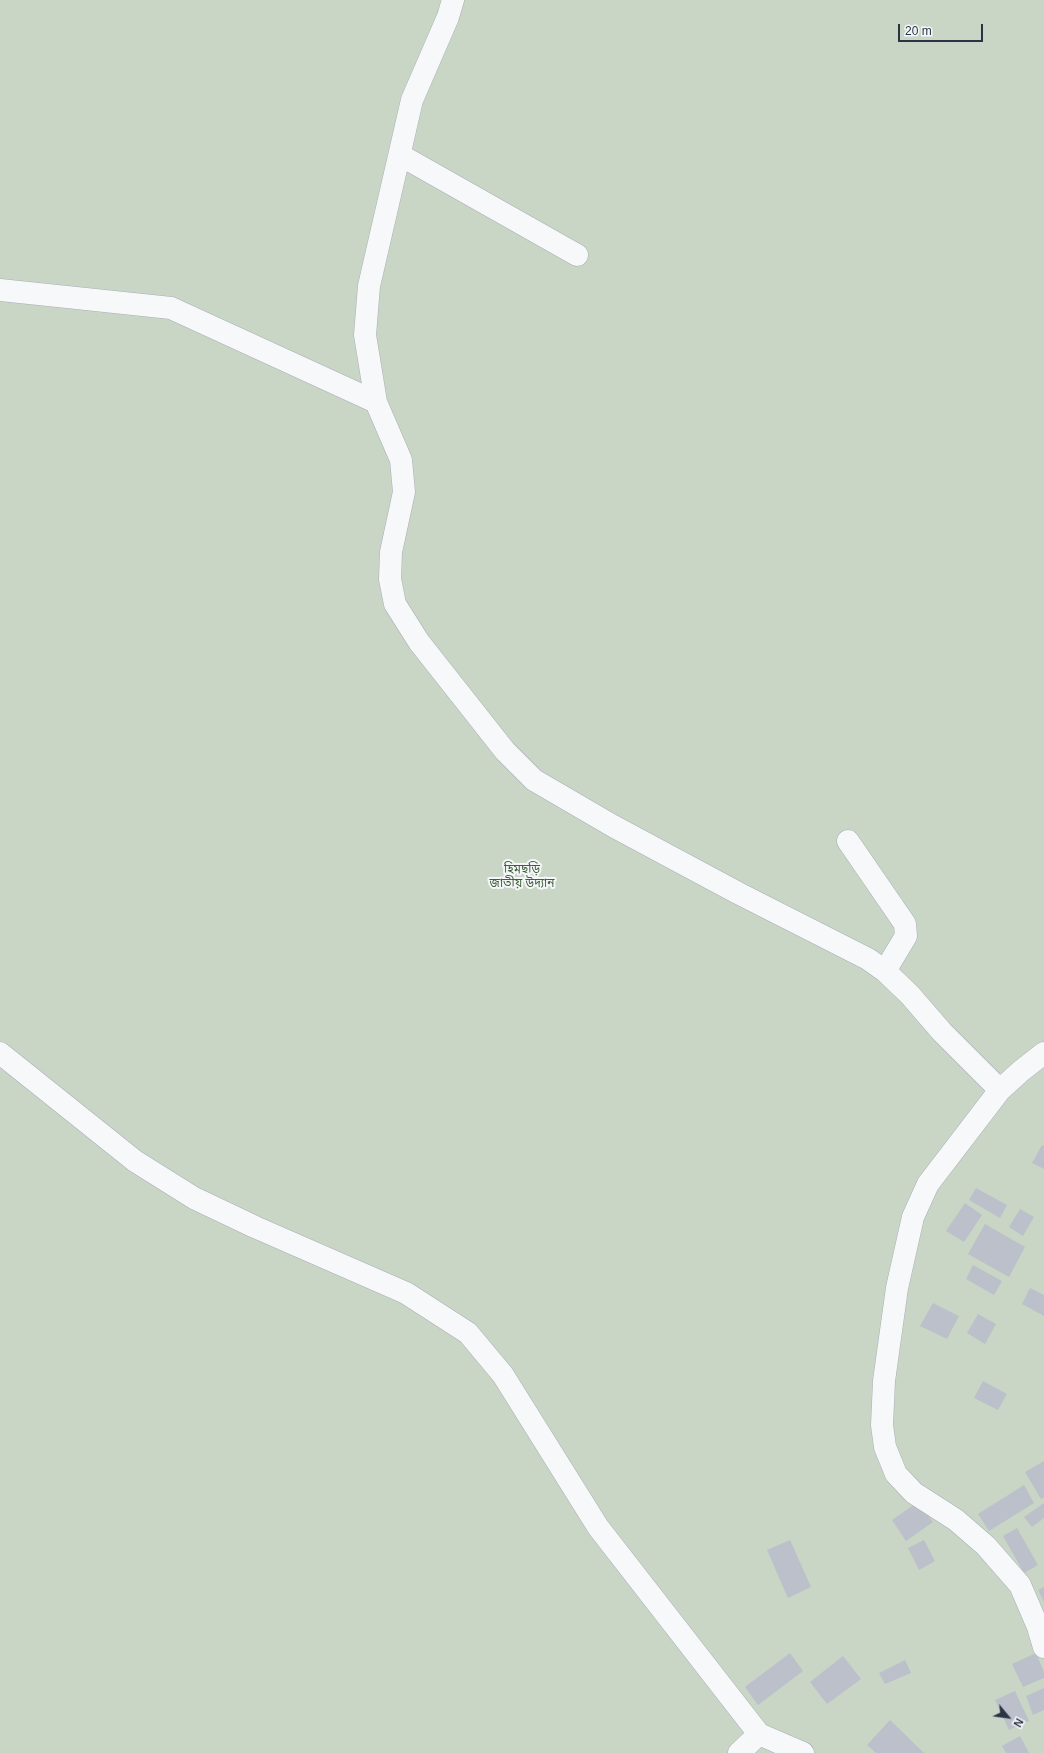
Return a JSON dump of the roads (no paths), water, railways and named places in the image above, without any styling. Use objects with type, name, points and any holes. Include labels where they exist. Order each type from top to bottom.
[{"type":"street","points":[[453,0],[448,17],[412,100],[369,286],[365,335],[376,402],[401,460],[404,492],[391,552],[390,579],[395,604],[419,642],[505,751],[534,780],[571,803],[738,893],[868,959],[885,970],[910,994],[942,1032],[1000,1090]]},
{"type":"street","points":[[400,155],[577,255]]},
{"type":"street","points":[[0,290],[171,308],[376,402]]},
{"type":"street","points":[[848,842],[905,924],[906,936],[885,970]]},
{"type":"street","points":[[0,1053],[135,1161],[194,1198],[255,1227],[406,1293],[468,1333],[503,1375],[598,1527],[759,1734],[803,1753]]},
{"type":"street","points":[[1044,1053],[1000,1090],[928,1184],[913,1216],[897,1288],[884,1381],[882,1424],[885,1447],[896,1474],[914,1493],[956,1520],[986,1546],[1020,1585],[1038,1627],[1044,1647]]},
{"type":"street","points":[[740,1753],[759,1734]]},
{"type":"park label","name":"হিমছড়ি জাতীয় উদ্যান","points":[[522,877]]}]
